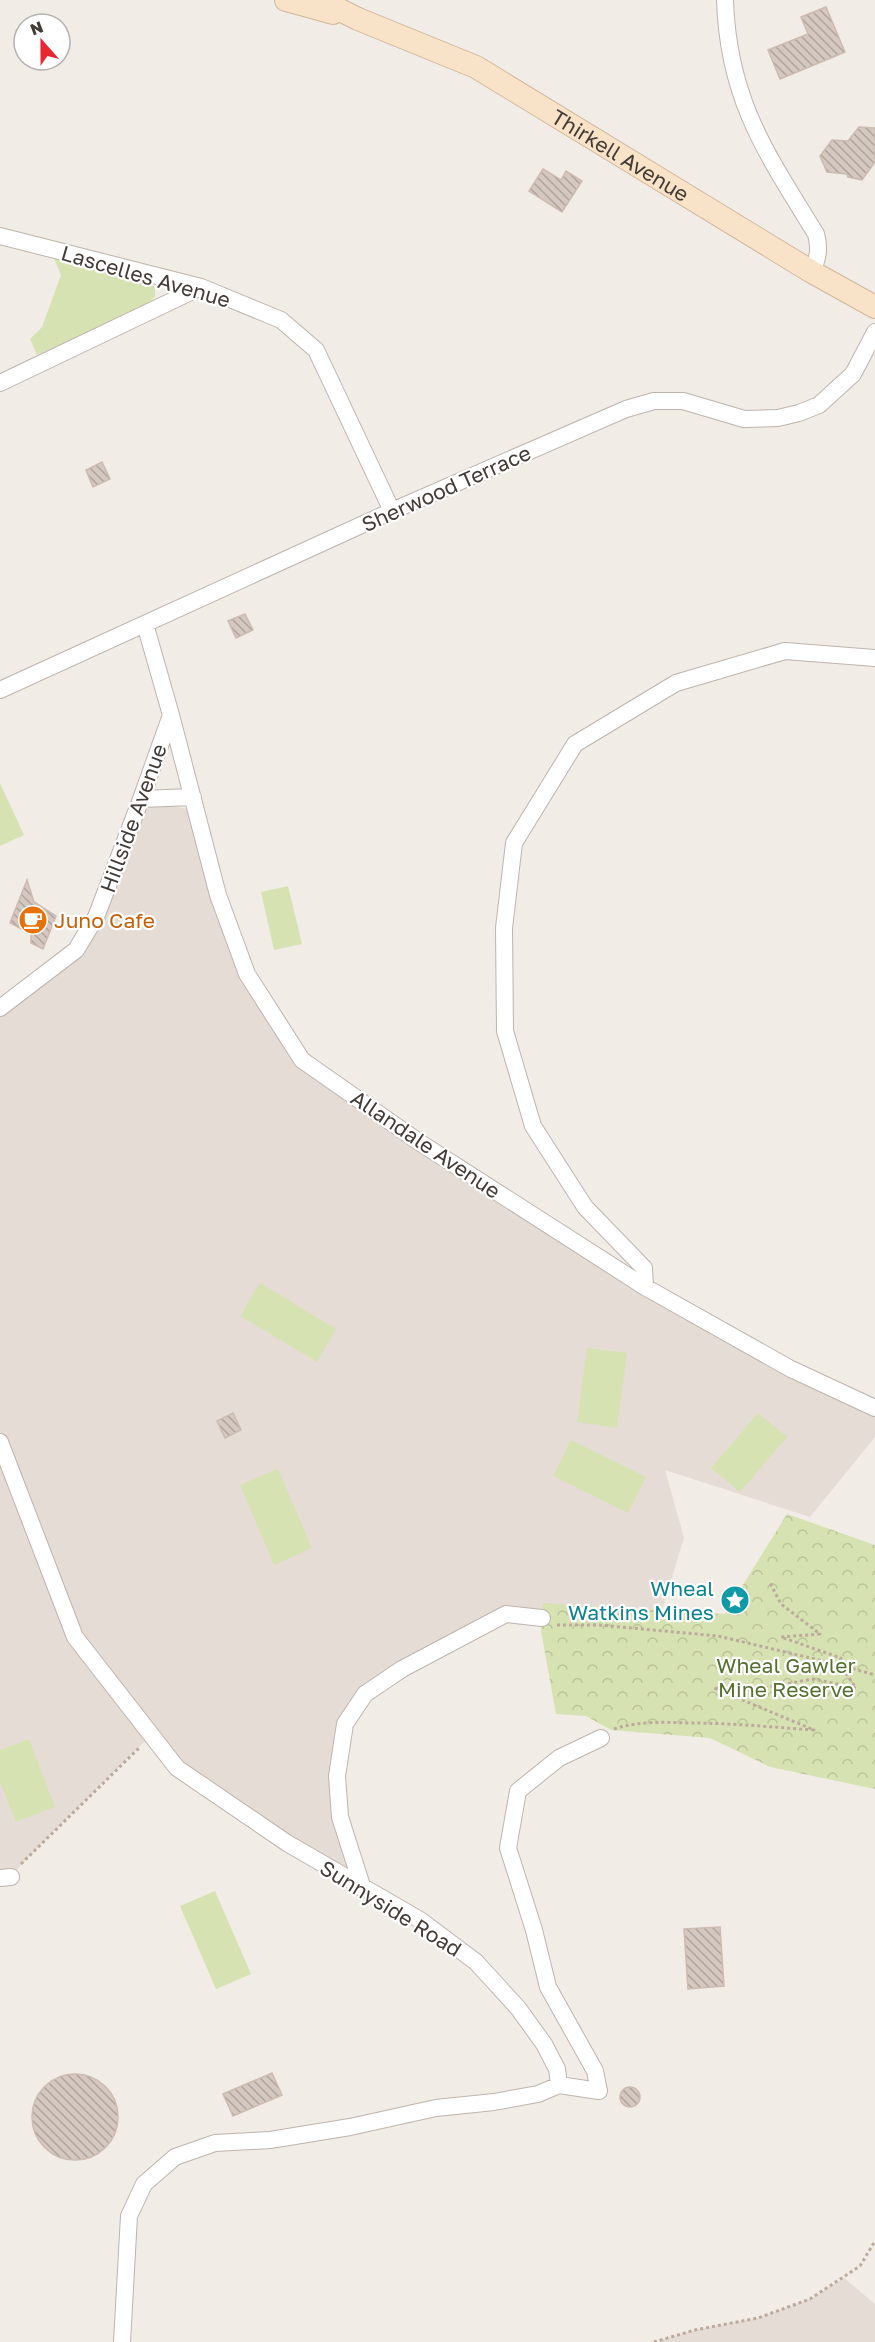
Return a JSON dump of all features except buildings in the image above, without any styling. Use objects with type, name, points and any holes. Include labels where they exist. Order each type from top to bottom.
[{"type":"street","name":"Thirkell Avenue","points":[[286,0],[358,20]]},
{"type":"street","name":"Thirkell Avenue","points":[[320,0],[358,20],[476,67],[812,272],[875,307]]},
{"type":"street","points":[[725,0],[729,50],[735,78],[747,113],[766,152],[816,234],[819,252],[812,272]]},
{"type":"street","name":"Lascelles Avenue","points":[[0,236],[201,287],[282,320],[316,350],[392,511]]},
{"type":"street","points":[[0,383],[201,287]]},
{"type":"street","name":"Sherwood Terrace","points":[[0,690],[392,511],[626,409],[654,401],[683,401],[744,419],[778,418],[819,405],[853,374],[875,332]]},
{"type":"street","points":[[145,624],[171,715]]},
{"type":"street","points":[[645,1287],[644,1268],[585,1207],[533,1126],[514,1063],[505,1031],[504,928],[514,843],[575,744],[676,682],[785,651],[875,658]]},
{"type":"street","name":"Allandale Avenue","points":[[171,715],[218,896],[247,974],[302,1060],[419,1142],[645,1287],[791,1369],[875,1408]]},
{"type":"street","name":"Hillside Avenue","points":[[0,1008],[76,950],[96,917],[171,715]]},
{"type":"street","points":[[141,799],[193,797]]},
{"type":"street","name":"Sunnyside Road","points":[[0,1443],[75,1637],[177,1768],[287,1843],[420,1920],[476,1962],[518,2008],[543,2044],[557,2069],[559,2085]]},
{"type":"street","points":[[363,1889],[340,1817],[337,1776],[345,1724],[365,1694],[402,1669],[506,1614],[542,1618]]},
{"type":"street","points":[[122,2342],[129,2217],[144,2184],[175,2157],[215,2143],[270,2140],[350,2127],[436,2109],[527,2096],[559,2085],[599,2091],[595,2071],[548,1988],[534,1930],[508,1848],[518,1791],[559,1758],[601,1738]]},
{"type":"path","points":[[601,1738],[611,1730],[632,1723],[736,1723],[814,1730],[714,1688],[763,1688],[813,1679],[855,1688],[840,1665],[841,1658],[781,1637],[820,1634],[781,1604],[769,1581]]},
{"type":"path","points":[[542,1618],[560,1626],[599,1625],[718,1636],[840,1665],[875,1676]]},
{"type":"path","points":[[26,1859],[136,1751]]},
{"type":"path","points":[[654,2342],[695,2330],[758,2318],[810,2299],[860,2266],[875,2241]]},
{"type":"shaded area","points":[[141,799],[187,809],[211,898],[302,1060],[645,1287],[875,1408],[875,1437],[810,1517],[665,1470],[684,1538],[656,1629],[506,1614],[402,1669],[345,1724],[337,1776],[363,1889],[177,1768],[151,1735],[26,1859],[11,1877],[0,1878],[0,1008],[76,950]]},
{"type":"shaded area","points":[[844,2278],[875,2304],[875,2342],[654,2342],[695,2330],[758,2318],[810,2299]]},
{"type":"green space","points":[[52,254],[150,281],[155,288],[155,296],[149,303],[37,355],[30,339],[42,327],[61,275]]},
{"type":"green space","points":[[0,783],[24,835],[0,846]]},
{"type":"green space","points":[[288,886],[302,944],[274,950],[261,892]]},
{"type":"green space","points":[[260,1283],[336,1329],[317,1362],[240,1316]]},
{"type":"green space","points":[[587,1348],[627,1353],[617,1428],[577,1422]]},
{"type":"green space","points":[[758,1413],[787,1437],[740,1492],[711,1468]]},
{"type":"green space","points":[[571,1440],[646,1477],[628,1513],[553,1476]]},
{"type":"green space","points":[[278,1469],[312,1548],[274,1565],[240,1485]]},
{"type":"green space","name":"Wheal Gawler Mine Reserve","points":[[787,1514],[875,1545],[875,1789],[770,1767],[710,1738],[611,1730],[586,1716],[556,1714],[541,1631],[543,1603],[725,1614]]},
{"type":"green space","points":[[29,1739],[55,1807],[16,1822],[0,1782],[0,1750]]},
{"type":"green space","points":[[215,1891],[251,1974],[216,1989],[180,1906]]},
{"type":"place","name":"Juno Cafe","points":[[33,920]]},
{"type":"place","name":"Wheal Watkins Mines","points":[[735,1600]]}]
